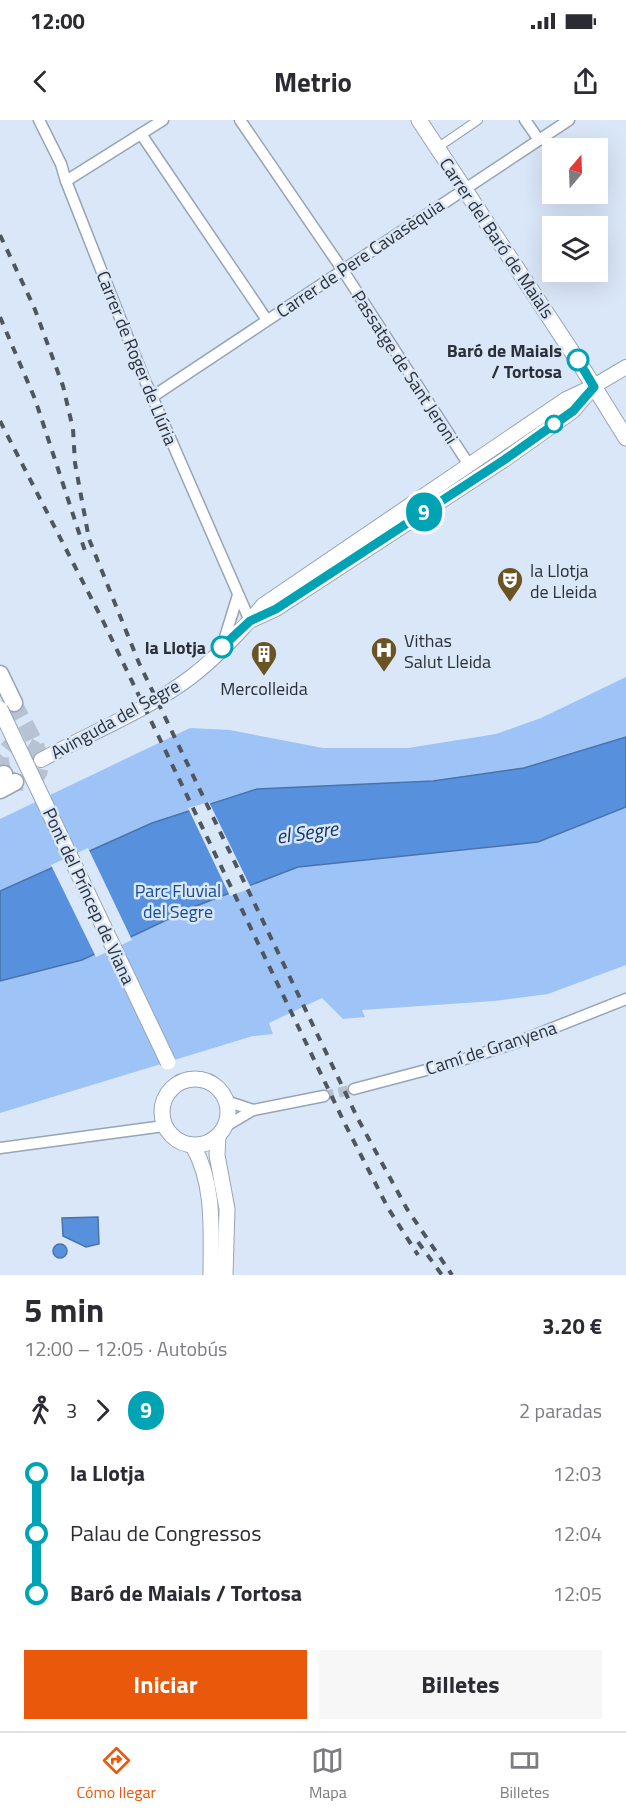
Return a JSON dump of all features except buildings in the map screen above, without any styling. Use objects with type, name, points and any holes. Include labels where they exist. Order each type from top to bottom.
[{"type":"main road","name":"Carrer del Baró de Maials","points":[[418,120],[626,438]]},
{"type":"main road","points":[[0,674],[7,706]]},
{"type":"main road","name":"Pont del Príncep de Viana","points":[[7,706],[179,1083]]},
{"type":"main road","points":[[222,1131],[207,1143],[193,1146],[177,1141],[164,1126],[161,1112],[164,1098],[179,1083],[199,1079],[213,1084],[226,1101],[228,1111],[217,1155],[227,1209],[225,1275]]},
{"type":"main road","points":[[193,1146],[202,1161],[211,1209],[211,1275]]},
{"type":"street","name":"Carrer de Roger de Llúria","points":[[39,120],[61,164],[152,397],[250,621]]},
{"type":"street","points":[[66,181],[163,120]]},
{"type":"street","name":"Passatge de Sant Jeroni","points":[[240,120],[342,269],[469,465]]},
{"type":"street","points":[[437,148],[478,120]]},
{"type":"street","points":[[525,120],[539,140]]},
{"type":"street","name":"Carrer de Pere Cavasèquia","points":[[152,397],[569,120]]},
{"type":"street","points":[[141,134],[267,320]]},
{"type":"street","points":[[250,621],[262,605],[566,399],[594,387],[626,367]]},
{"type":"street","points":[[250,621],[276,609],[504,460],[573,411],[594,387]]},
{"type":"street","points":[[219,650],[238,595]]},
{"type":"street","name":"Avinguda del Segre","points":[[41,760],[164,694],[191,677],[250,621]]},
{"type":"street","name":"Camí de Granyena","points":[[354,1089],[449,1065],[515,1043],[626,999]]},
{"type":"street","points":[[222,1131],[253,1110],[324,1096]]},
{"type":"street","points":[[226,1101],[253,1110]]},
{"type":"street","points":[[0,1148],[164,1126]]},
{"type":"green space","name":"Parc Fluvial del Segre","points":[[626,677],[626,965],[548,994],[494,1001],[362,1010],[365,1017],[343,1019],[322,998],[269,1023],[273,1034],[253,1036],[0,1113],[0,819],[190,728],[230,730],[323,748],[408,748],[496,734],[541,718]]},
{"type":"water","name":"el Segre","points":[[626,737],[626,807],[538,842],[298,867],[196,906],[82,960],[0,981],[0,891],[152,823],[257,789],[433,781],[524,768]]},
{"type":"water","points":[[98,1217],[99,1244],[86,1247],[63,1236],[62,1218]]},
{"type":"water","points":[[60,1244],[65,1246],[67,1251],[65,1256],[60,1258],[55,1256],[53,1251],[55,1246]]},
{"type":"pier","points":[[209,802],[251,888],[230,896],[188,808]]},
{"type":"pier","points":[[88,848],[132,940],[96,957],[51,865]]},
{"type":"tunnel","points":[[14,703],[34,740],[41,762],[40,771],[29,782],[21,783],[7,776],[1,757],[10,746],[24,743],[36,750]]},
{"type":"tunnel","points":[[324,1096],[354,1089]]},
{"type":"railway","points":[[0,235],[34,307],[63,386],[73,429],[75,463],[89,539],[139,663],[358,1119],[407,1209],[452,1275]]},
{"type":"railway","points":[[0,317],[35,399],[85,551]]},
{"type":"railway","points":[[0,421],[103,621],[346,1126],[388,1208],[418,1255]]},
{"type":"railway","points":[[418,1242],[442,1275]]},
{"type":"bus line","name":"9","points":[[222,647],[250,621],[276,609],[504,460],[573,411],[594,387],[578,360]]},
{"type":"place","name":"Baró de Maials / Tortosa","points":[[578,360]]},
{"type":"place","name":"la Llotja de Lleida","points":[[510,603]]},
{"type":"place","name":"la Llotja","points":[[222,647]]},
{"type":"place","name":"Vithas Salut Lleida","points":[[384,673]]},
{"type":"place","name":"Mercolleida","points":[[264,677]]}]
